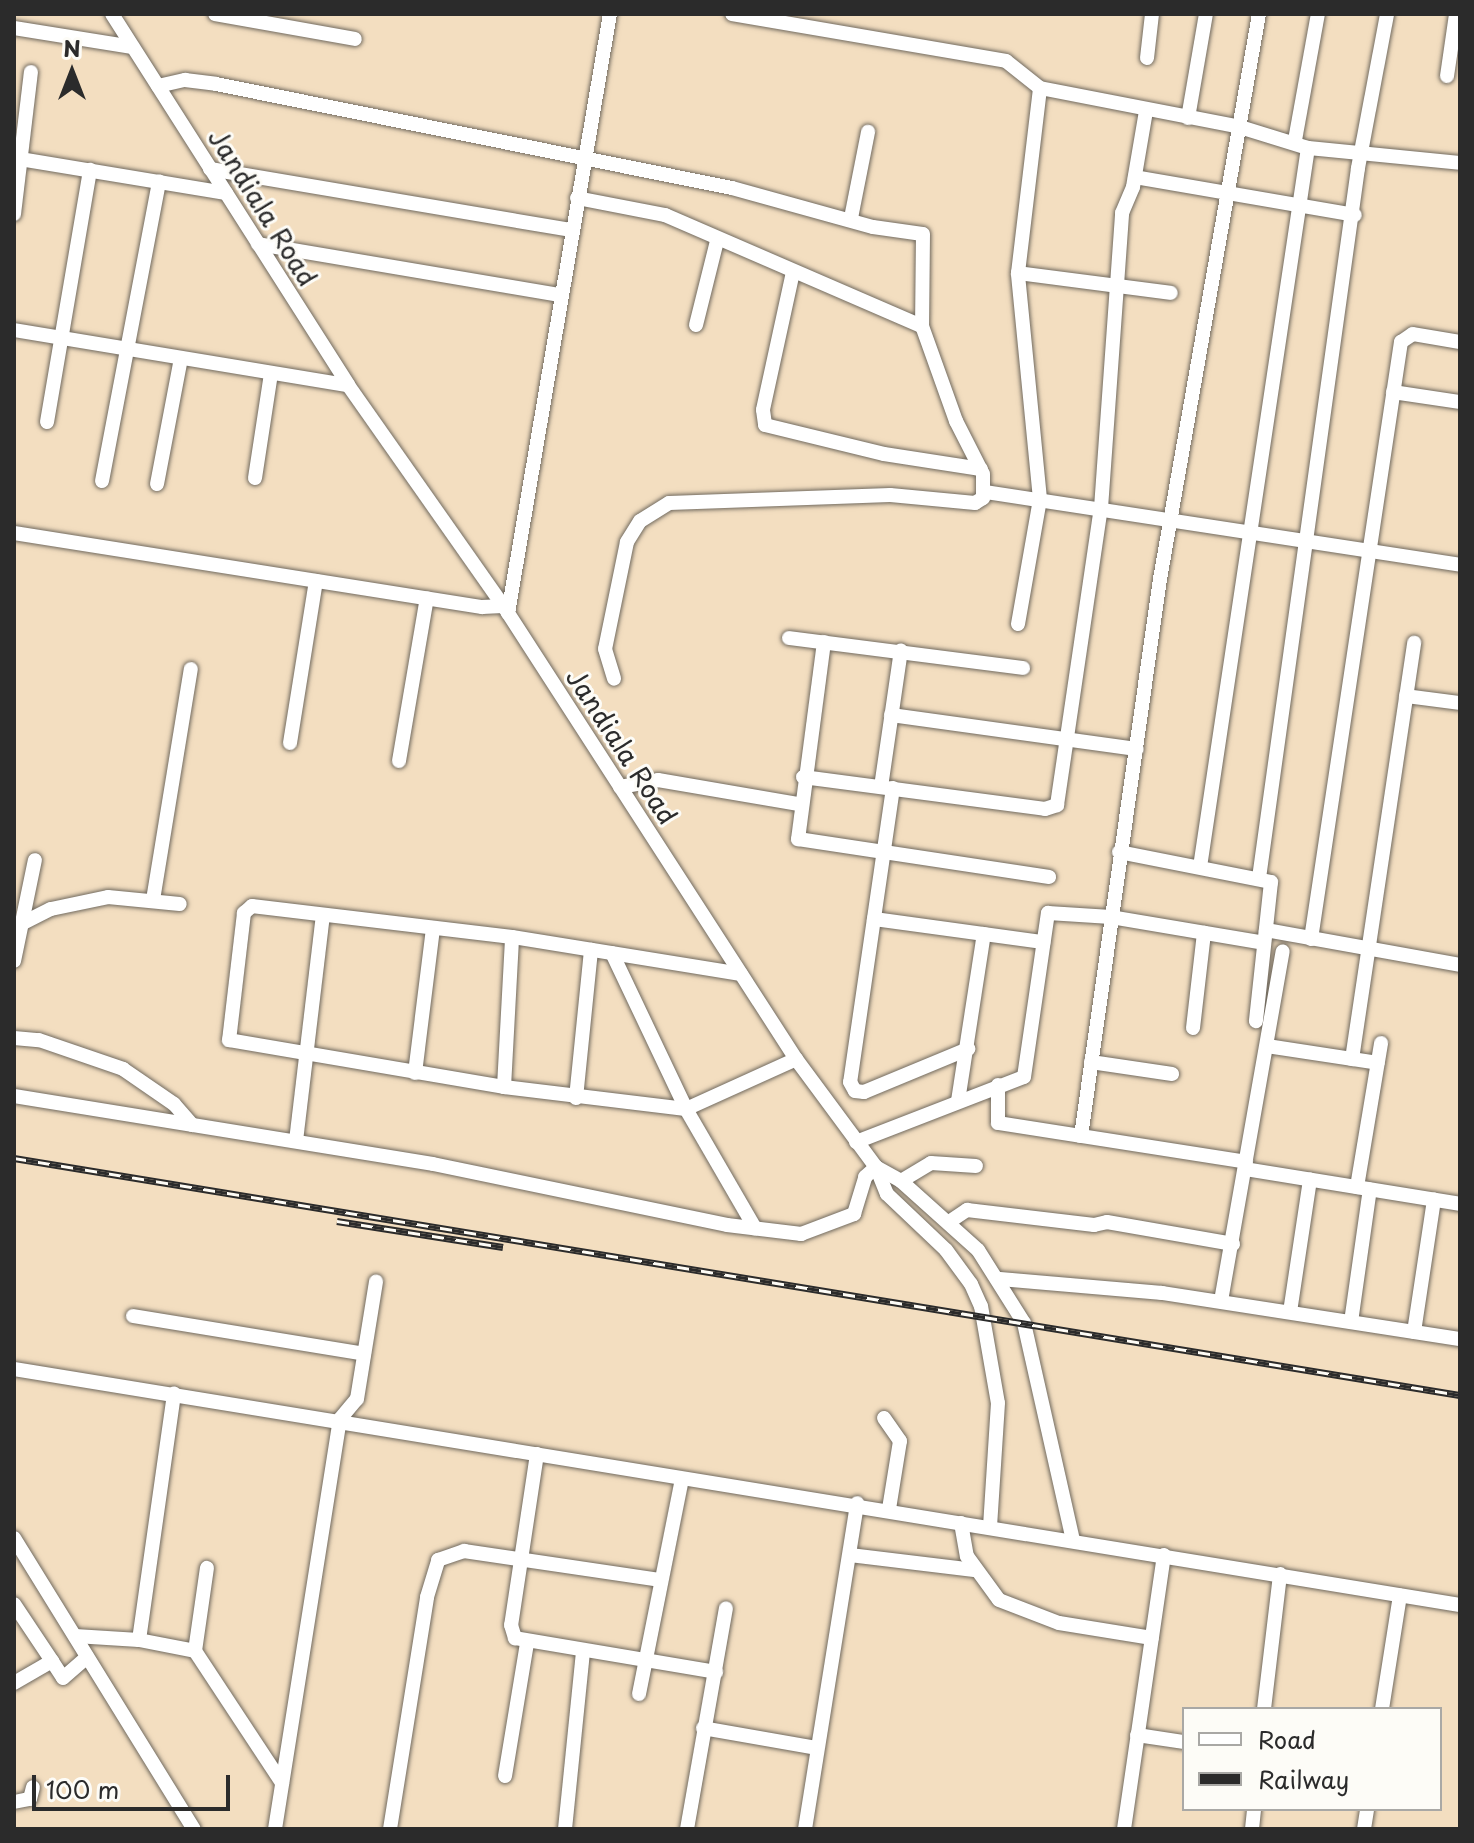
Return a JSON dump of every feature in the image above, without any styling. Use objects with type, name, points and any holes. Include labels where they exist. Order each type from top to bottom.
[{"type":"street","name":"Jandiala Road","points":[[112,14],[348,385],[505,609],[796,1059],[876,1167],[887,1194],[946,1250],[981,1306],[998,1403],[990,1528]]},
{"type":"street","points":[[215,14],[276,20],[355,39]]},
{"type":"street","points":[[14,533],[505,609],[610,14]]},
{"type":"street","points":[[732,14],[1006,61],[1040,88],[1240,127],[1301,144],[1460,163]]},
{"type":"street","points":[[1147,58],[1152,14]]},
{"type":"street","points":[[1188,118],[1206,14]]},
{"type":"street","points":[[1081,1136],[1119,852],[1259,14]]},
{"type":"street","points":[[1200,867],[1247,535],[1302,205],[1301,144],[1318,14]]},
{"type":"street","points":[[1259,878],[1355,215],[1361,151],[1387,14]]},
{"type":"street","points":[[1447,76],[1456,14]]},
{"type":"street","points":[[14,28],[132,47]]},
{"type":"street","points":[[14,214],[18,158],[31,72]]},
{"type":"street","points":[[158,86],[185,80],[216,84],[584,161],[746,191],[923,234],[922,326],[956,421],[981,469],[985,492]]},
{"type":"street","points":[[1018,624],[1040,499],[1018,273],[1040,88]]},
{"type":"street","points":[[803,777],[1054,807],[1101,508],[1122,213],[1135,177],[1146,111]]},
{"type":"street","points":[[851,218],[868,132]]},
{"type":"street","points":[[18,158],[226,193]]},
{"type":"street","points":[[210,169],[572,230]]},
{"type":"street","points":[[47,422],[90,170]]},
{"type":"street","points":[[1135,177],[1355,215]]},
{"type":"street","points":[[102,481],[159,181]]},
{"type":"street","points":[[577,198],[647,209],[922,326]]},
{"type":"street","points":[[696,325],[717,241]]},
{"type":"street","points":[[258,244],[561,295]]},
{"type":"street","points":[[793,272],[763,410],[765,425],[884,454],[981,469]]},
{"type":"street","points":[[1018,273],[1171,293]]},
{"type":"street","points":[[14,330],[348,385]]},
{"type":"street","points":[[1311,939],[1404,336],[1460,342]]},
{"type":"street","points":[[157,484],[181,358]]},
{"type":"street","points":[[255,478],[271,373]]},
{"type":"street","points":[[1393,392],[1460,402]]},
{"type":"street","points":[[985,492],[1101,508],[1247,535],[1460,565]]},
{"type":"street","points":[[614,679],[605,649],[627,542],[654,510],[672,502],[890,495],[975,503],[985,492]]},
{"type":"street","points":[[290,743],[316,581]]},
{"type":"street","points":[[399,761],[427,598]]},
{"type":"street","points":[[789,638],[1023,668]]},
{"type":"street","points":[[824,642],[799,804],[800,841],[1049,877]]},
{"type":"street","points":[[1352,1059],[1414,643]]},
{"type":"street","points":[[901,650],[891,715],[883,853],[849,1075],[852,1087],[864,1092],[968,1049]]},
{"type":"street","points":[[153,900],[191,669]]},
{"type":"street","points":[[1406,696],[1460,703]]},
{"type":"street","points":[[891,715],[1137,749]]},
{"type":"street","points":[[620,787],[658,780],[799,804]]},
{"type":"street","points":[[1119,852],[1259,878],[1271,886],[1256,1021]]},
{"type":"street","points":[[14,961],[23,923],[20,906],[35,860]]},
{"type":"street","points":[[23,923],[40,912],[108,897],[180,904]]},
{"type":"street","points":[[741,974],[512,937],[246,908],[229,1040],[576,1098],[686,1109],[796,1059]]},
{"type":"street","points":[[856,1142],[1025,1074],[1048,913],[1111,917],[1204,933],[1311,939],[1460,965]]},
{"type":"street","points":[[296,1141],[323,916]]},
{"type":"street","points":[[874,919],[1043,942]]},
{"type":"street","points":[[415,1073],[433,928]]},
{"type":"street","points":[[1193,1028],[1204,933]]},
{"type":"street","points":[[958,1101],[984,934]]},
{"type":"street","points":[[504,1087],[512,937]]},
{"type":"street","points":[[576,1098],[591,950]]},
{"type":"street","points":[[1221,1301],[1283,951]]},
{"type":"street","points":[[612,953],[686,1109],[755,1228]]},
{"type":"street","points":[[14,1038],[39,1040],[123,1069],[174,1104],[192,1125]]},
{"type":"street","points":[[1351,1322],[1381,1043]]},
{"type":"street","points":[[1267,1046],[1378,1063]]},
{"type":"street","points":[[1091,1062],[1172,1074]]},
{"type":"street","points":[[998,1085],[998,1123],[1460,1204]]},
{"type":"street","points":[[14,1096],[296,1141],[755,1228],[801,1234],[835,1224],[859,1209],[865,1177],[876,1167],[901,1181],[949,1222],[1000,1279],[1024,1323],[1073,1540]]},
{"type":"street","points":[[901,1181],[931,1163],[976,1166]]},
{"type":"street","points":[[1290,1312],[1310,1180]]},
{"type":"street","points":[[1414,1332],[1434,1200]]},
{"type":"street","points":[[949,1222],[967,1210],[1094,1225],[1107,1222],[1233,1244]]},
{"type":"street","points":[[1000,1279],[1221,1301],[1460,1339]]},
{"type":"street","points":[[275,1829],[340,1419],[357,1399],[376,1282]]},
{"type":"street","points":[[133,1316],[364,1354]]},
{"type":"street","points":[[14,1369],[340,1419],[682,1479],[857,1503],[990,1528],[1460,1605]]},
{"type":"street","points":[[139,1640],[174,1393]]},
{"type":"street","points":[[884,1418],[895,1426],[900,1441],[889,1509]]},
{"type":"street","points":[[537,1454],[511,1625],[515,1638],[527,1643],[716,1672]]},
{"type":"street","points":[[639,1694],[682,1479]]},
{"type":"street","points":[[805,1829],[857,1503]]},
{"type":"street","points":[[961,1523],[963,1547],[974,1570],[999,1600],[1059,1623],[1152,1638]]},
{"type":"street","points":[[14,1538],[194,1829]]},
{"type":"street","points":[[390,1829],[432,1570],[453,1551],[661,1580]]},
{"type":"street","points":[[850,1555],[974,1570]]},
{"type":"street","points":[[1124,1829],[1164,1555]]},
{"type":"street","points":[[207,1568],[195,1651],[282,1783]]},
{"type":"street","points":[[1264,1707],[1280,1574]]},
{"type":"street","points":[[1382,1707],[1400,1595]]},
{"type":"street","points":[[14,1604],[63,1678],[87,1657]]},
{"type":"street","points":[[687,1829],[726,1608]]},
{"type":"street","points":[[75,1636],[139,1640],[195,1651]]},
{"type":"street","points":[[505,1776],[527,1643]]},
{"type":"street","points":[[565,1829],[583,1651]]},
{"type":"street","points":[[14,1683],[52,1661]]},
{"type":"street","points":[[703,1728],[816,1748]]},
{"type":"street","points":[[1137,1735],[1182,1742]]},
{"type":"street","points":[[14,1802],[30,1799],[33,1787]]},
{"type":"railway","points":[[14,1158],[1460,1395]]},
{"type":"railway","points":[[337,1221],[503,1247]]}]
